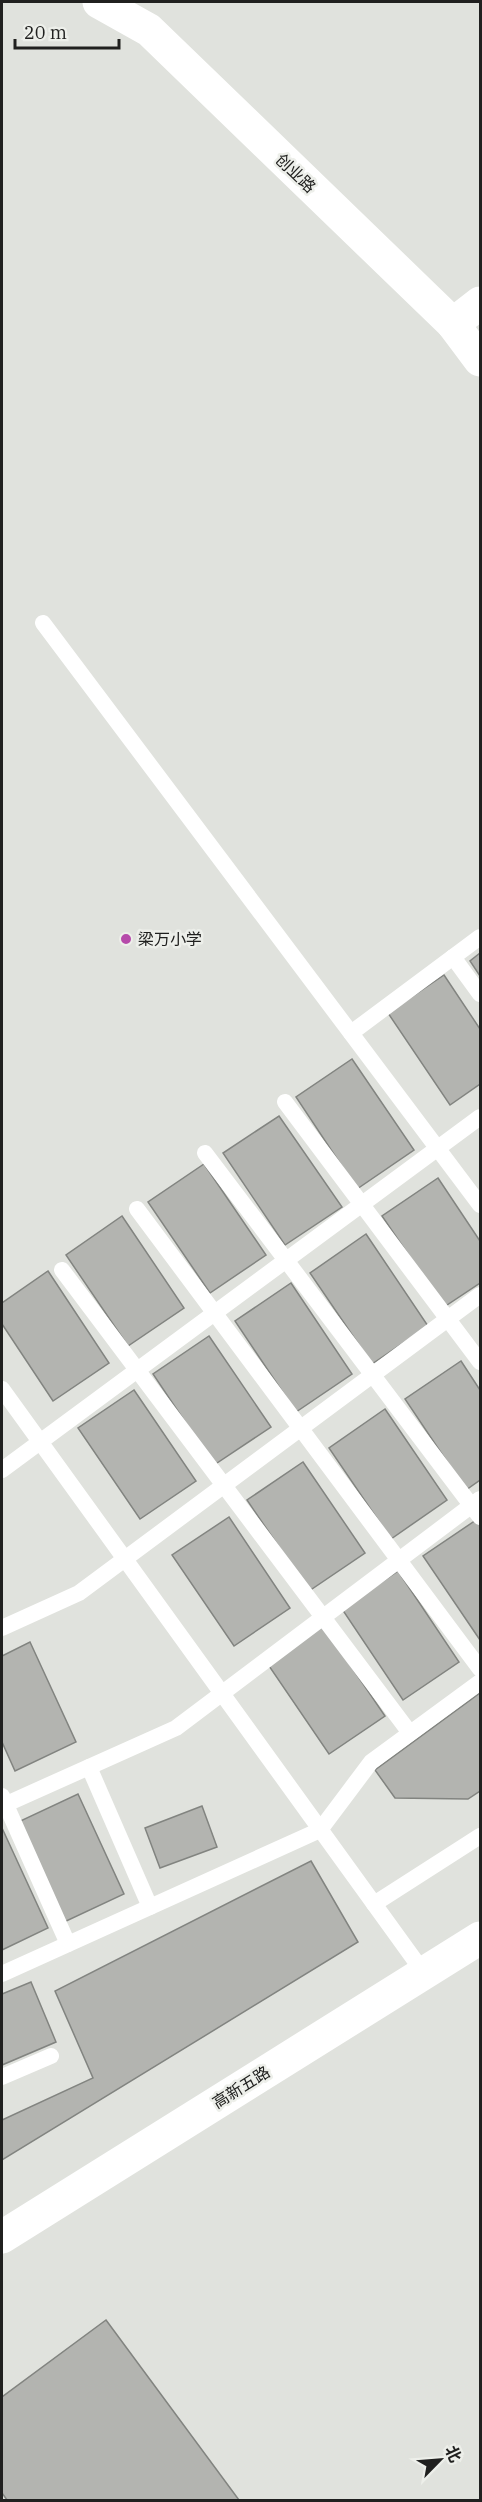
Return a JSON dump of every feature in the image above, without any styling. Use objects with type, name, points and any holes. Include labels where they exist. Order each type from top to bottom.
[{"type":"street","name":"创业路","points":[[99,2],[149,30],[453,324],[480,360]]},
{"type":"street","points":[[453,324],[480,303]]},
{"type":"street","name":"高新五路","points":[[2,2237],[480,1938]]},
{"type":"lane","points":[[43,623],[480,1205]]},
{"type":"lane","points":[[351,1033],[480,937]]},
{"type":"lane","points":[[453,957],[480,994]]},
{"type":"lane","points":[[285,1102],[480,1362]]},
{"type":"lane","points":[[2,1470],[480,1117]]},
{"type":"lane","points":[[68,1944],[3,1802],[176,1728],[399,1560],[478,1507],[373,1375],[205,1153]]},
{"type":"lane","points":[[136,1209],[480,1669]]},
{"type":"lane","points":[[62,1270],[410,1733]]},
{"type":"lane","points":[[2,1628],[78,1593],[480,1295]]},
{"type":"lane","points":[[2,1389],[424,1973]]},
{"type":"lane","points":[[2,1974],[320,1830],[371,1762],[480,1682]]},
{"type":"lane","points":[[88,1767],[150,1907]]},
{"type":"lane","points":[[374,1904],[480,1836]]},
{"type":"lane","points":[[2,2077],[51,2056]]},
{"type":"building","points":[[480,953],[480,976],[470,961]]},
{"type":"building","points":[[444,975],[480,1029],[480,1084],[450,1105],[388,1013]]},
{"type":"building","points":[[352,1059],[414,1150],[357,1189],[296,1097]]},
{"type":"building","points":[[279,1116],[342,1207],[285,1245],[223,1153]]},
{"type":"building","points":[[204,1164],[266,1255],[210,1293],[148,1202]]},
{"type":"building","points":[[438,1178],[480,1241],[480,1283],[444,1307],[382,1216]]},
{"type":"building","points":[[122,1216],[184,1308],[128,1346],[66,1255]]},
{"type":"building","points":[[366,1234],[428,1326],[372,1364],[310,1273]]},
{"type":"building","points":[[48,1271],[109,1363],[53,1401],[2,1324],[2,1303]]},
{"type":"building","points":[[291,1283],[352,1374],[296,1412],[235,1321]]},
{"type":"building","points":[[209,1336],[271,1427],[214,1465],[153,1374]]},
{"type":"building","points":[[461,1361],[480,1390],[480,1480],[466,1490],[405,1399]]},
{"type":"building","points":[[134,1390],[196,1481],[140,1519],[78,1428]]},
{"type":"building","points":[[385,1409],[447,1500],[391,1539],[329,1448]]},
{"type":"building","points":[[303,1462],[365,1553],[309,1591],[247,1500]]},
{"type":"building","points":[[229,1517],[290,1608],[234,1646],[172,1555]]},
{"type":"building","points":[[479,1518],[480,1520],[480,1640],[423,1556]]},
{"type":"building","points":[[398,1571],[459,1662],[403,1700],[342,1609]]},
{"type":"building","points":[[323,1625],[385,1716],[329,1754],[267,1663]]},
{"type":"building","points":[[30,1642],[76,1742],[15,1771],[2,1742],[2,1656]]},
{"type":"building","points":[[480,1693],[480,1791],[468,1799],[395,1798],[375,1770]]},
{"type":"building","points":[[78,1794],[124,1894],[62,1923],[16,1823]]},
{"type":"building","points":[[202,1806],[217,1847],[160,1868],[145,1828]]},
{"type":"building","points":[[2,1828],[48,1928],[2,1950]]},
{"type":"building","points":[[311,1861],[358,1942],[2,2160],[2,2120],[93,2078],[55,1991]]},
{"type":"building","points":[[31,1982],[56,2042],[2,2065],[2,1994]]},
{"type":"building","points":[[106,2320],[239,2500],[7,2500],[2,2493],[2,2397]]},
{"type":"place","name":"梁万小学","points":[[126,939]]}]
